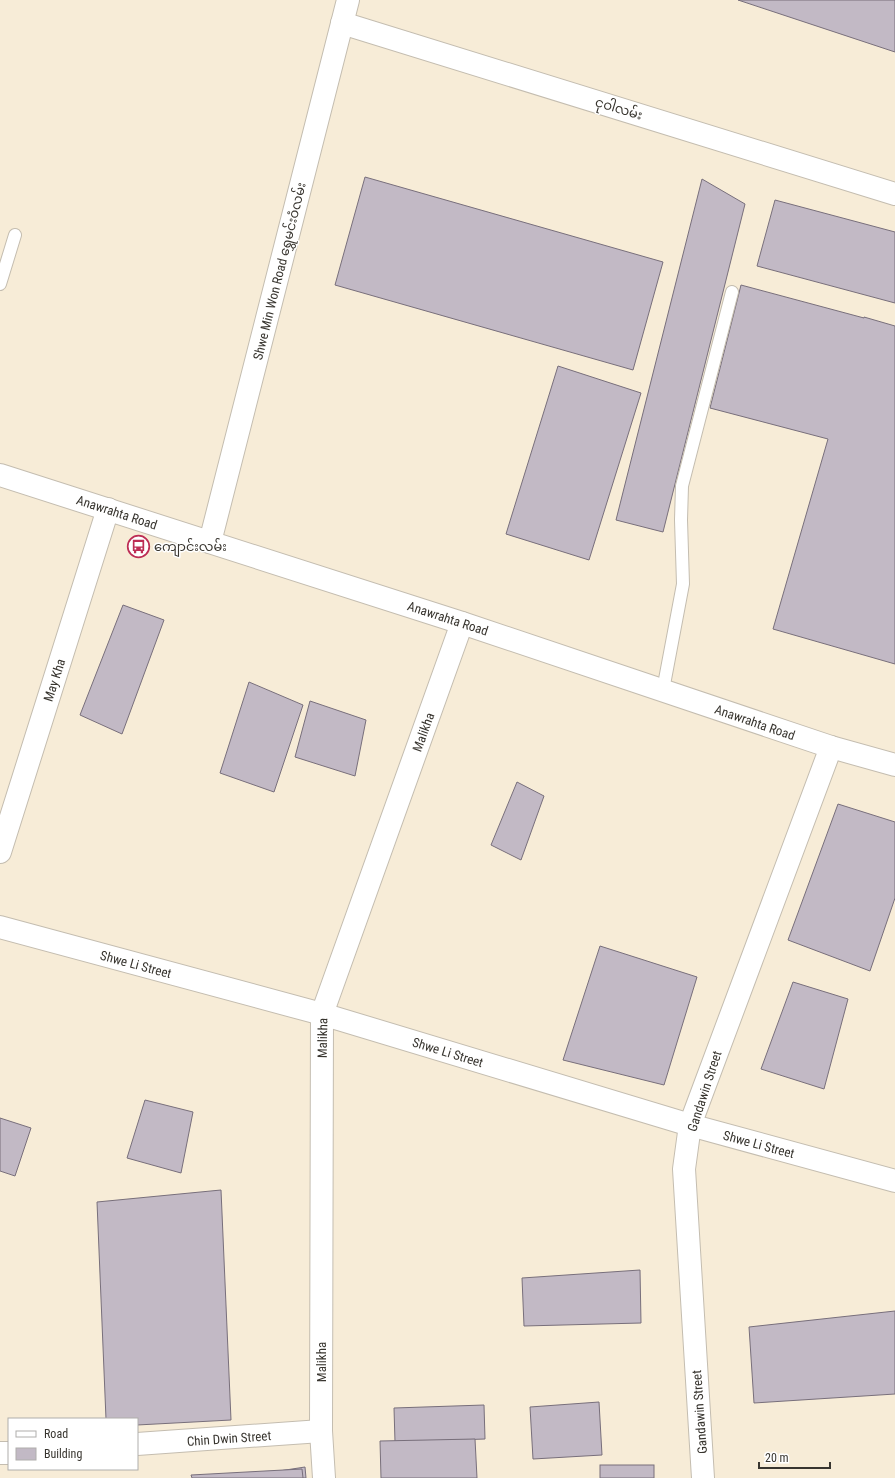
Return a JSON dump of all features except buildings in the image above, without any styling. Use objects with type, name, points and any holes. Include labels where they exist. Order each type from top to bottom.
[{"type":"street","name":"Shwe Min Won Road ရွှေမင်းဝံလမ်း","points":[[210,542],[348,0]]},
{"type":"street","name":"ငုဝါလမ်း","points":[[342,23],[895,194]]},
{"type":"street","name":"Anawrahta Road","points":[[0,475],[462,623],[830,747],[895,765]]},
{"type":"street","name":"May Kha","points":[[0,852],[108,509]]},
{"type":"street","name":"Malikha","points":[[324,1478],[321,1431],[322,1014],[462,623]]},
{"type":"street","name":"Gandawin Street","points":[[703,1478],[684,1169],[690,1125],[830,747]]},
{"type":"street","name":"Shwe Li Street","points":[[0,927],[322,1014],[690,1125],[895,1181]]},
{"type":"street","name":"Chin Dwin Street","points":[[138,1444],[321,1431]]},
{"type":"lane","points":[[0,284],[15,235]]},
{"type":"lane","points":[[663,690],[683,584],[680,520],[682,486],[732,292]]},
{"type":"shaded area","points":[[0,0],[895,0],[895,1478],[0,1478]]},
{"type":"place","name":"ကျောင်းလမ်း","points":[[138,546]]}]
